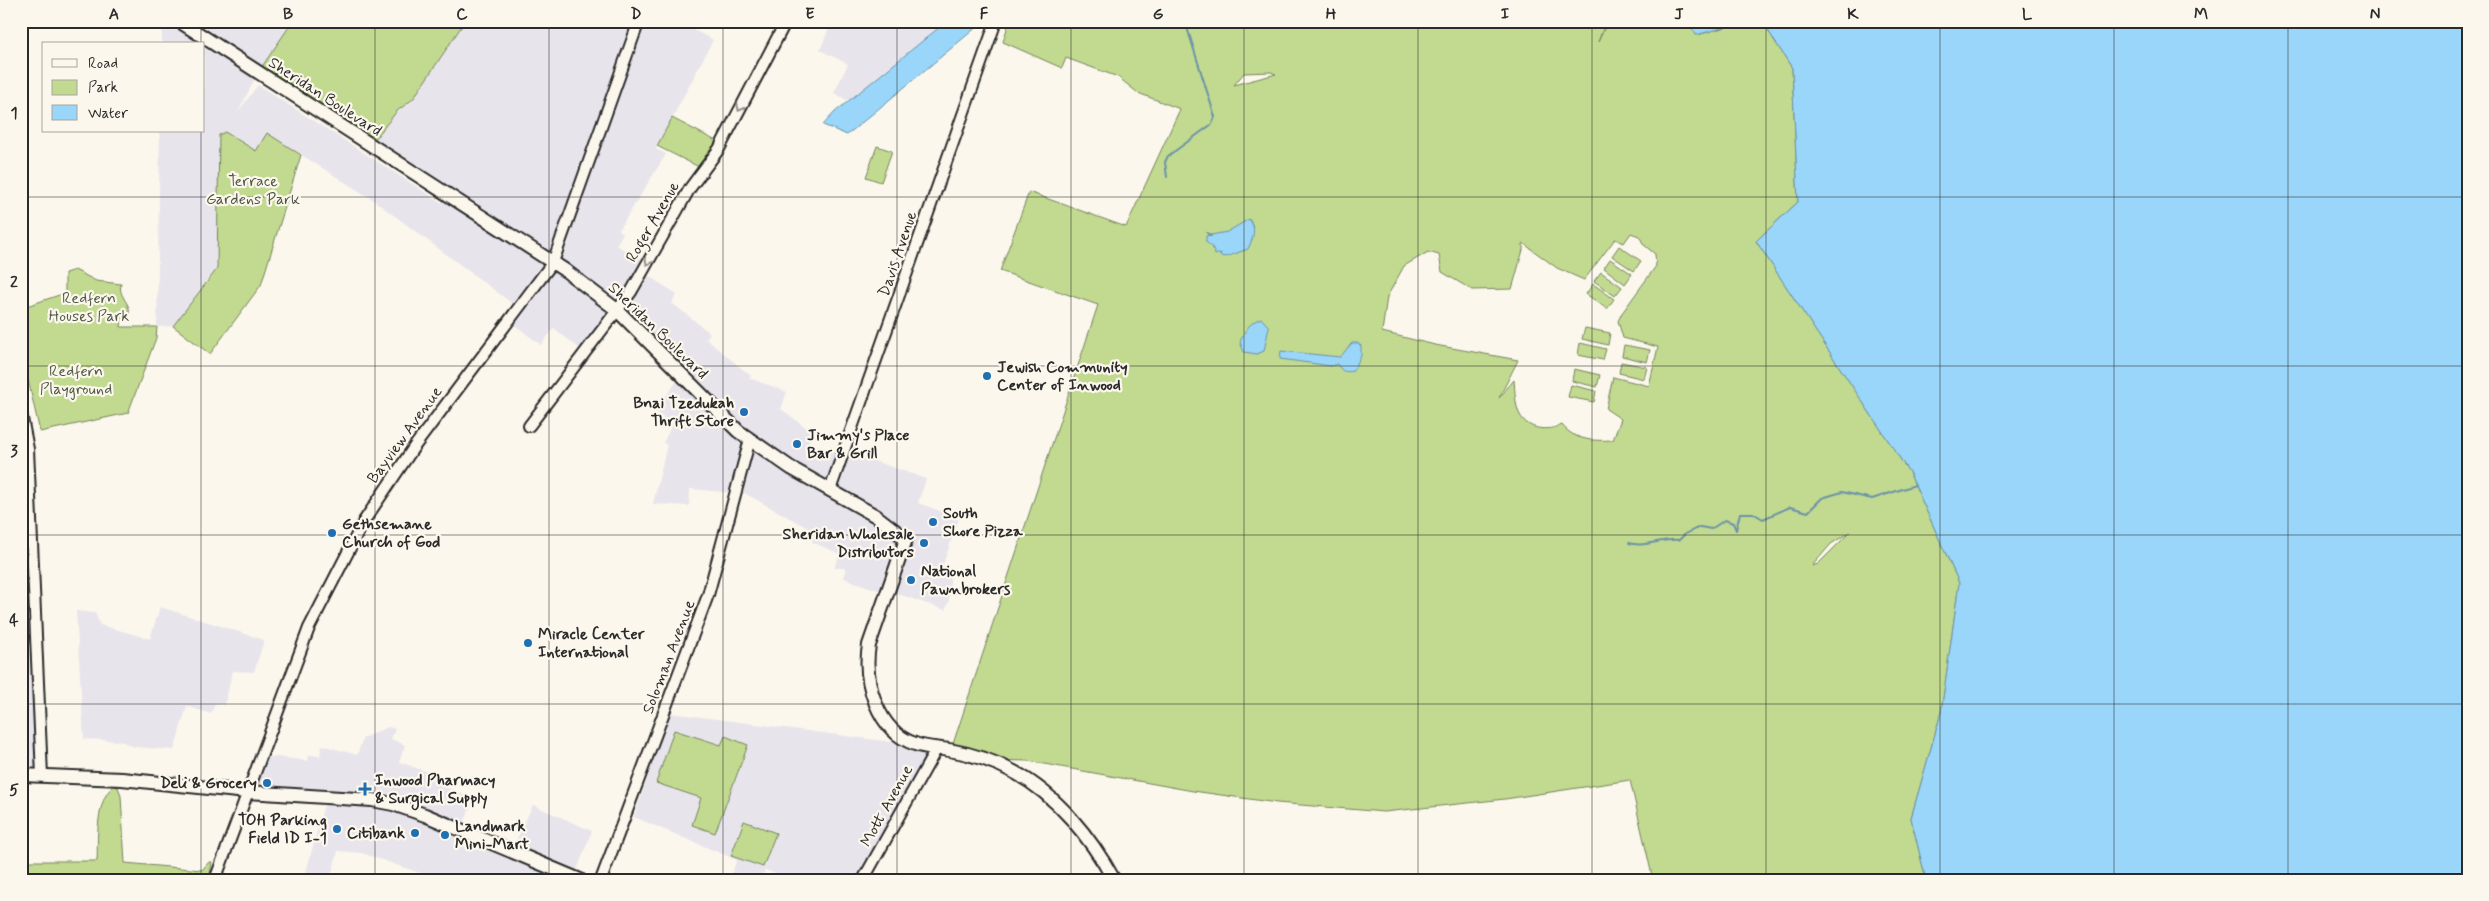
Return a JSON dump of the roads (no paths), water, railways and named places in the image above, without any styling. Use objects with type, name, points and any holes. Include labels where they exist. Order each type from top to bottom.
[{"type":"main road","name":"Sheridan Boulevard","points":[[178,21],[552,262],[617,310],[709,404],[750,440],[791,468],[876,516],[906,539],[869,645],[866,663],[868,681],[874,702],[898,734],[918,745],[988,760],[1015,772],[1043,791],[1076,824],[1098,851],[1114,880]]},
{"type":"main road","points":[[21,775],[122,779],[247,792],[372,800],[393,804],[425,815],[580,880]]},
{"type":"street","name":"Bayview Avenue","points":[[215,880],[310,628],[364,521],[414,447],[552,262],[638,21]]},
{"type":"street","name":"Roger Avenue","points":[[529,426],[632,290],[690,188],[718,149],[786,21]]},
{"type":"street","name":"Davis Avenue","points":[[830,490],[994,27]]},
{"type":"street","points":[[21,413],[28,449],[42,776]]},
{"type":"street","name":"Soloman Avenue","points":[[601,880],[708,596],[750,440]]},
{"type":"street","name":"Mott Avenue","points":[[863,880],[936,748]]},
{"type":"water","points":[[947,21],[984,21],[847,135],[823,125],[835,112]]},
{"type":"water","points":[[1688,21],[1748,21],[1696,35]]},
{"type":"water","points":[[1762,21],[2468,21],[2468,880],[1926,880],[1911,818],[1941,713],[1959,583],[1909,472],[1756,241],[1798,202],[1792,68]]},
{"type":"water","points":[[1249,219],[1254,230],[1248,249],[1226,257],[1220,256],[1221,253],[1215,255],[1212,247],[1206,242],[1206,236],[1227,232]]},
{"type":"water","points":[[1261,318],[1269,327],[1264,351],[1257,354],[1244,352],[1240,342],[1244,334],[1250,325]]},
{"type":"water","points":[[1352,343],[1358,343],[1361,346],[1361,356],[1353,371],[1344,371],[1337,364],[1331,366],[1280,359],[1281,351],[1340,357]]},
{"type":"waterway","points":[[1167,177],[1165,162],[1168,156],[1212,124],[1215,117],[1185,21]]},
{"type":"waterway","points":[[1207,233],[1211,236]]},
{"type":"waterway","points":[[1629,543],[1642,544],[1679,540],[1685,534],[1700,527],[1711,529],[1725,520],[1733,523],[1736,530],[1740,513],[1753,513],[1763,519],[1790,507],[1808,512],[1822,498],[1842,492],[1872,499],[1915,485]]},
{"type":"place","name":"Jewish Community Center of Inwood","points":[[987,376]]},
{"type":"place","name":"Bnai Tzedukah Thrift Store","points":[[744,412]]},
{"type":"place","name":"Jimmy's Place Bar & Grill","points":[[797,444]]},
{"type":"place","name":"South Shore Pizza","points":[[933,522]]},
{"type":"place","name":"Gethsemane Church of God","points":[[332,533]]},
{"type":"place","name":"Sheridan Wholesale Distributors","points":[[924,543]]},
{"type":"place","name":"National Pawnbrokers","points":[[911,580]]},
{"type":"place","name":"Miracle Center International","points":[[528,643]]},
{"type":"place","name":"Deli & Grocery","points":[[267,783]]},
{"type":"place","name":"Inwood Pharmacy & Surgical Supply","points":[[365,789]]},
{"type":"place","name":"TOH Parking Field ID I-1","points":[[337,829]]},
{"type":"place","name":"Citibank","points":[[415,833]]},
{"type":"place","name":"Landmark Mini-Mart","points":[[445,835]]},
{"type":"park label","name":"Terrace Gardens Park","points":[[253,190]]},
{"type":"park label","name":"Redfern Houses Park","points":[[89,307]]},
{"type":"park label","name":"Redfern Playground","points":[[76,380]]}]
